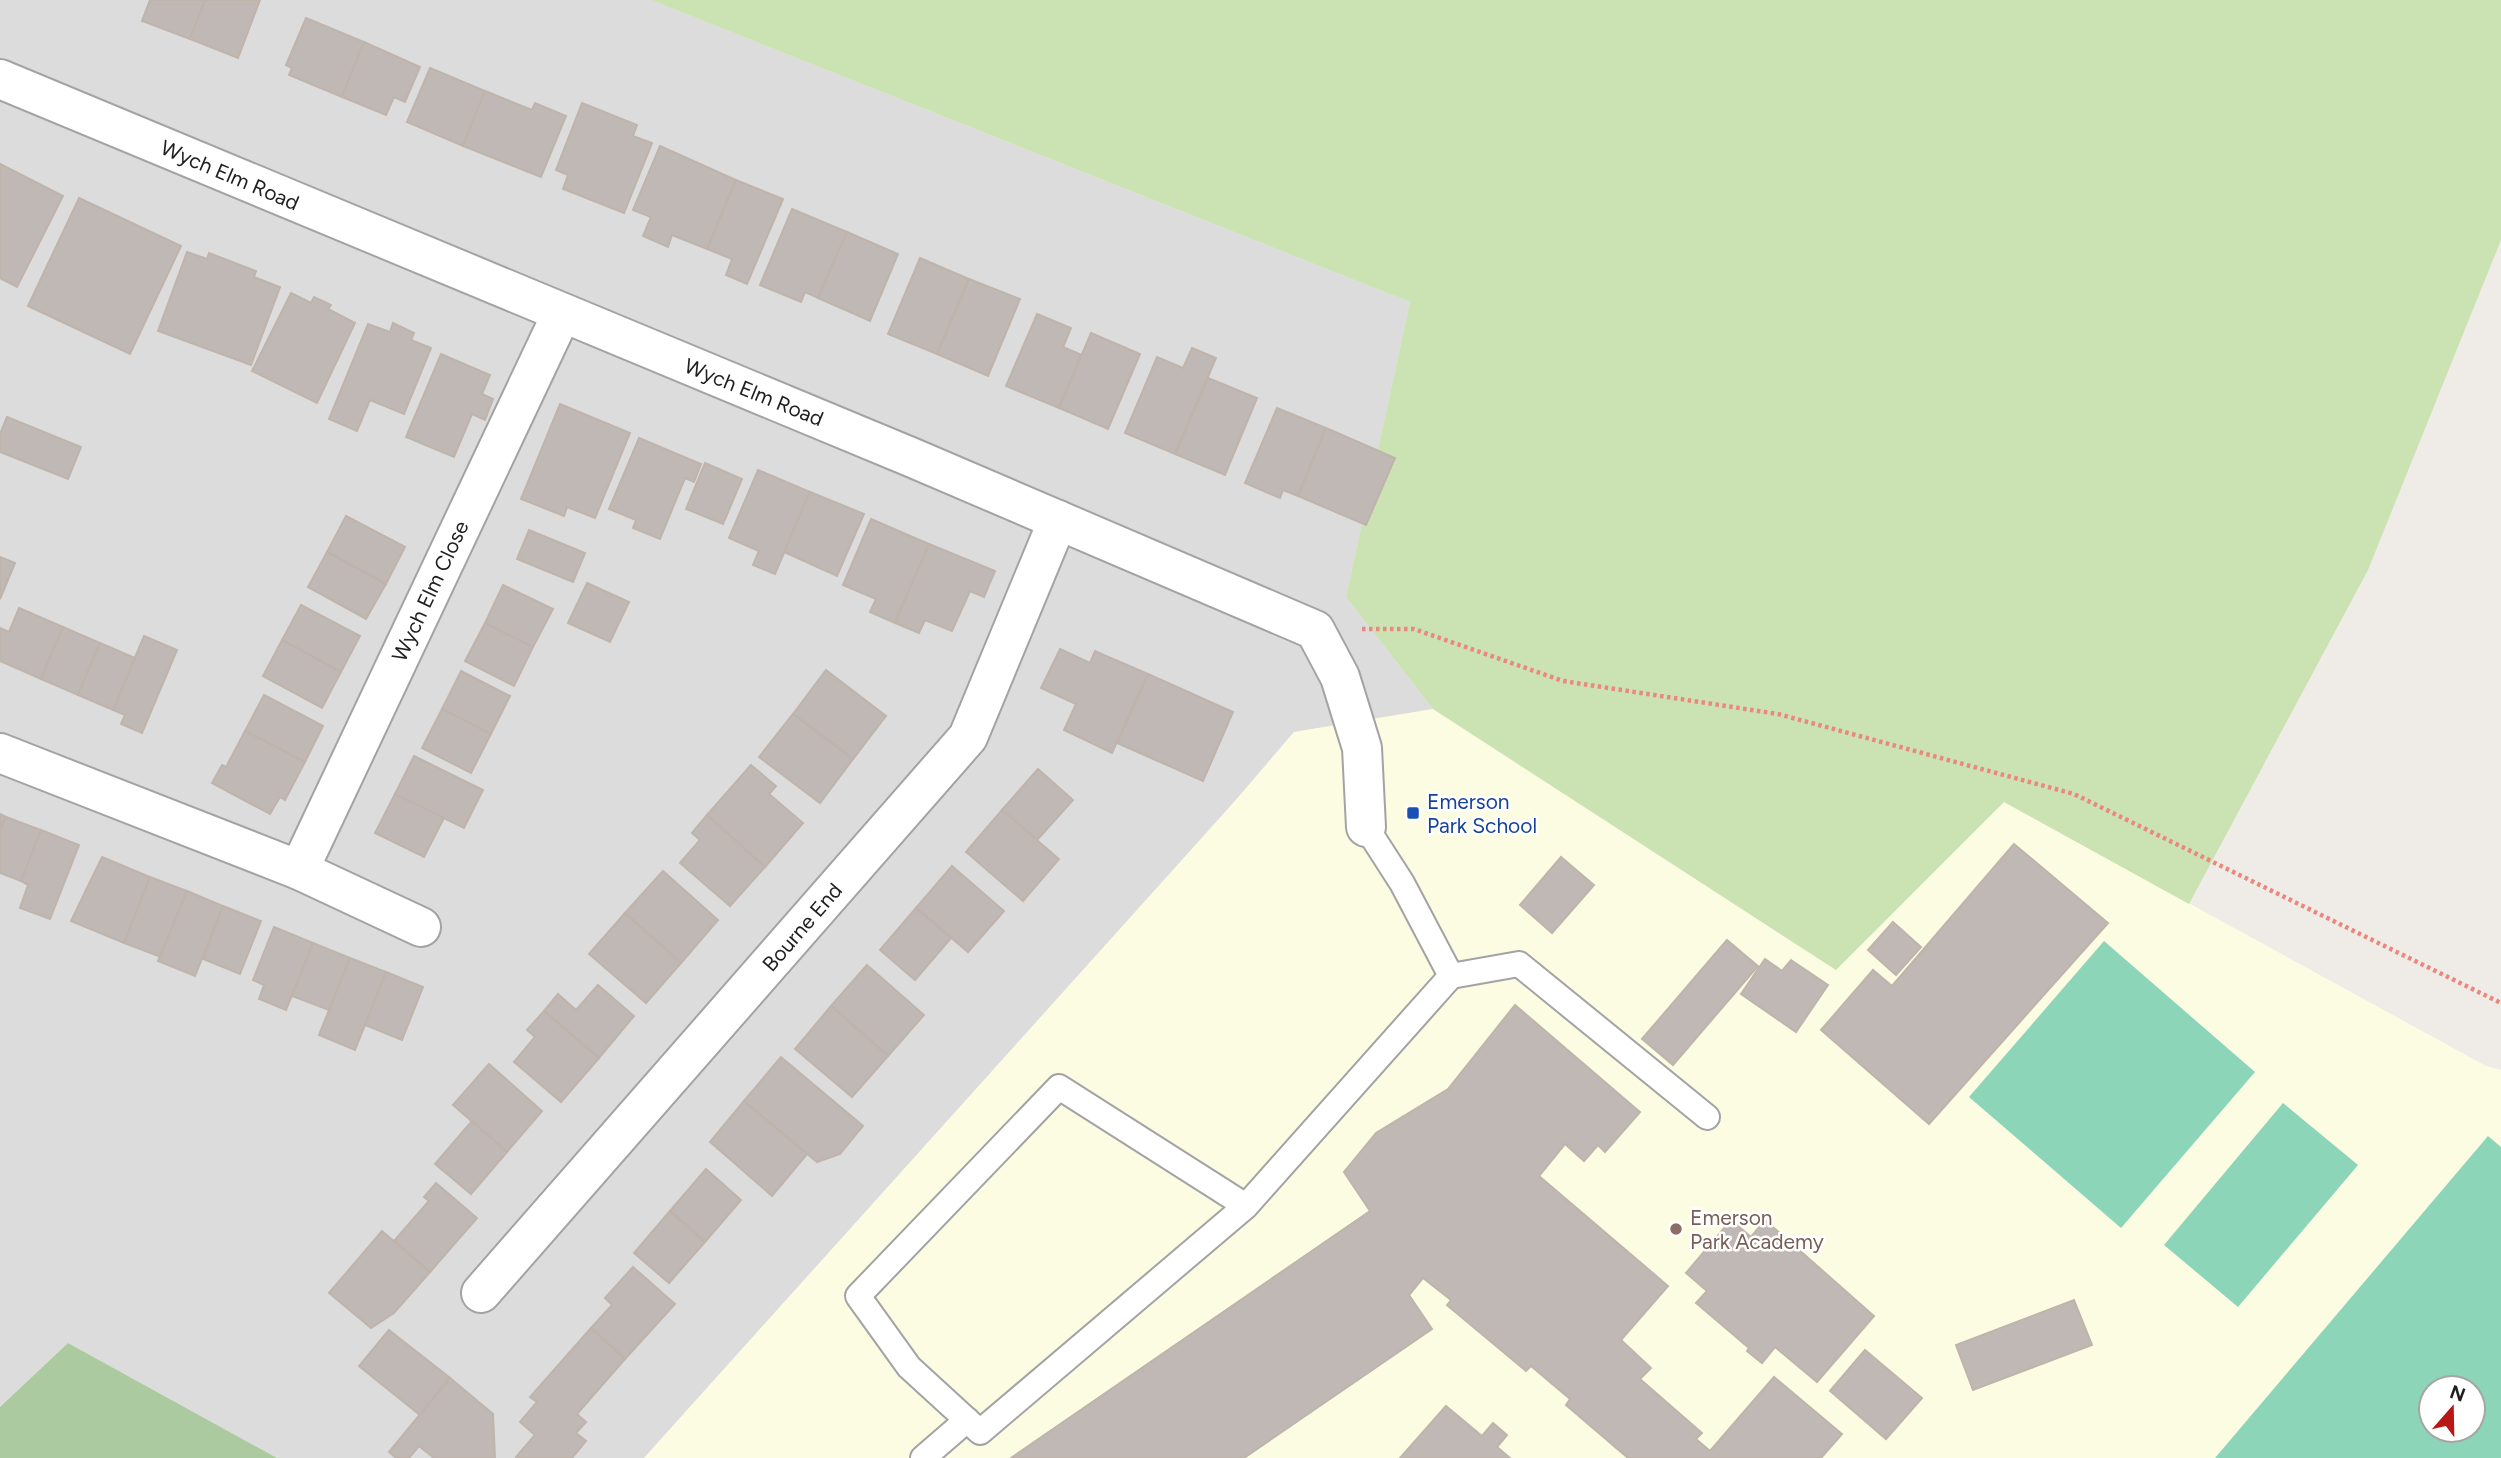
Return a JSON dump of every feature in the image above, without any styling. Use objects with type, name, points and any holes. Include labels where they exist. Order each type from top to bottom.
[{"type":"street","name":"Wych Elm Road","points":[[0,79],[1058,520],[1315,630]]},
{"type":"street","name":"Wych Elm Close","points":[[299,870],[562,313]]},
{"type":"street","name":"Bourne End","points":[[481,1293],[968,737],[1058,520]]},
{"type":"street","points":[[1315,630],[1340,677],[1362,748],[1366,827]]},
{"type":"street","points":[[0,753],[299,870],[421,927]]},
{"type":"lane","points":[[1366,827],[1402,884],[1451,976]]},
{"type":"lane","points":[[1246,1206],[1059,1087],[858,1296],[909,1367],[980,1432],[1246,1206],[1451,976],[1518,964],[1707,1117]]},
{"type":"lane","points":[[923,1458],[967,1420]]},
{"type":"path","points":[[1315,630],[1414,629],[1563,681],[1778,714],[2074,793],[2501,1003]]},
{"type":"shaded area","points":[[0,0],[651,0],[1410,302],[1346,597],[1433,709],[1294,732],[644,1458],[277,1458],[68,1343],[0,1407]]},
{"type":"shaded area","name":"Emerson Park Academy","points":[[1433,709],[1836,970],[2004,802],[2486,1066],[2501,1070],[2501,1458],[644,1458],[1294,732]]},
{"type":"green space","points":[[651,0],[2501,0],[2501,240],[2368,570],[2189,904],[2004,802],[1836,970],[1433,709],[1346,597],[1410,302]]},
{"type":"green space","points":[[2104,941],[2255,1072],[2121,1228],[1969,1097]]},
{"type":"green space","points":[[2283,1103],[2358,1165],[2238,1307],[2164,1245]]},
{"type":"green space","points":[[2488,1136],[2501,1147],[2501,1458],[2215,1458]]},
{"type":"green space","points":[[68,1343],[277,1458],[0,1458],[0,1407]]},
{"type":"building","points":[[150,0],[205,0],[190,39],[142,21]]},
{"type":"building","points":[[205,0],[260,0],[238,58],[190,39]]},
{"type":"building","points":[[306,18],[364,42],[342,97],[289,75],[292,68],[286,65]]},
{"type":"building","points":[[364,42],[420,67],[405,102],[394,97],[386,115],[342,97]]},
{"type":"building","points":[[430,68],[485,91],[463,146],[407,122]]},
{"type":"building","points":[[485,91],[532,110],[535,103],[566,116],[541,177],[463,146]]},
{"type":"building","points":[[582,103],[637,125],[633,136],[652,143],[624,213],[563,189],[568,175],[556,170]]},
{"type":"building","points":[[660,146],[736,180],[707,249],[672,235],[668,247],[643,236],[651,217],[633,210]]},
{"type":"building","points":[[0,164],[63,196],[17,287],[0,278]]},
{"type":"building","points":[[736,180],[783,199],[747,284],[726,275],[732,259],[707,249]]},
{"type":"building","points":[[79,198],[181,246],[130,354],[28,306]]},
{"type":"building","points":[[792,209],[847,232],[818,298],[805,292],[801,302],[760,285]]},
{"type":"building","points":[[847,232],[898,254],[870,321],[818,298]]},
{"type":"building","points":[[187,252],[207,259],[209,253],[256,271],[254,277],[280,287],[251,365],[158,331]]},
{"type":"building","points":[[920,258],[969,279],[937,354],[888,334]]},
{"type":"building","points":[[969,279],[1020,299],[988,376],[937,354]]},
{"type":"building","points":[[291,293],[311,303],[314,297],[331,305],[328,309],[355,323],[317,403],[252,371]]},
{"type":"building","points":[[1037,314],[1071,328],[1063,347],[1082,355],[1059,408],[1006,386]]},
{"type":"building","points":[[393,323],[414,333],[411,340],[431,348],[404,414],[370,400],[357,431],[329,419],[368,324],[390,332]]},
{"type":"building","points":[[1091,333],[1140,354],[1108,429],[1059,408]]},
{"type":"building","points":[[1192,348],[1216,358],[1175,454],[1125,433],[1157,357],[1183,368]]},
{"type":"building","points":[[441,354],[490,375],[482,394],[493,399],[485,420],[472,414],[454,457],[406,437]]},
{"type":"building","points":[[1208,378],[1257,398],[1225,475],[1175,454]]},
{"type":"building","points":[[560,404],[630,433],[595,518],[567,507],[564,516],[521,499]]},
{"type":"building","points":[[1277,408],[1326,428],[1298,496],[1283,490],[1280,498],[1245,483]]},
{"type":"building","points":[[7,417],[81,447],[68,479],[0,452],[0,434]]},
{"type":"building","points":[[1326,428],[1395,458],[1366,525],[1298,496]]},
{"type":"building","points":[[639,438],[701,464],[694,482],[685,478],[660,539],[633,528],[636,520],[609,509]]},
{"type":"building","points":[[705,463],[742,479],[723,524],[686,509]]},
{"type":"building","points":[[758,470],[810,492],[775,574],[753,565],[759,551],[729,538]]},
{"type":"building","points":[[810,492],[864,514],[837,576],[784,552]]},
{"type":"building","points":[[346,516],[405,547],[386,584],[327,552]]},
{"type":"building","points":[[871,519],[929,544],[895,623],[870,612],[876,599],[843,585]]},
{"type":"building","points":[[529,530],[585,553],[573,582],[517,559]]},
{"type":"building","points":[[929,544],[995,571],[984,597],[970,591],[952,631],[925,620],[919,633],[895,623]]},
{"type":"building","points":[[327,552],[386,584],[366,619],[308,587]]},
{"type":"building","points":[[0,557],[15,563],[0,599]]},
{"type":"building","points":[[587,583],[629,602],[610,642],[568,623]]},
{"type":"building","points":[[503,585],[553,609],[533,647],[485,623]]},
{"type":"building","points":[[301,605],[360,636],[341,672],[282,640]]},
{"type":"building","points":[[19,608],[63,627],[41,679],[0,661],[0,628],[9,632]]},
{"type":"building","points":[[485,623],[533,647],[514,686],[465,661]]},
{"type":"building","points":[[63,627],[100,643],[78,695],[41,679]]},
{"type":"building","points":[[144,636],[177,650],[142,733],[121,724],[125,715],[113,710]]},
{"type":"building","points":[[282,640],[341,672],[322,708],[263,676]]},
{"type":"building","points":[[100,643],[135,658],[113,710],[78,695]]},
{"type":"building","points":[[1060,649],[1090,663],[1095,651],[1148,674],[1112,753],[1064,730],[1076,704],[1041,688]]},
{"type":"building","points":[[826,670],[886,716],[853,759],[793,714]]},
{"type":"building","points":[[461,671],[510,696],[491,734],[442,709]]},
{"type":"building","points":[[1148,674],[1233,712],[1203,781],[1117,743]]},
{"type":"building","points":[[264,695],[323,726],[305,762],[245,731]]},
{"type":"building","points":[[442,709],[491,734],[471,773],[422,748]]},
{"type":"building","points":[[793,714],[853,759],[820,803],[759,757]]},
{"type":"building","points":[[245,731],[305,762],[285,800],[280,797],[270,814],[212,783],[222,765],[226,767]]},
{"type":"building","points":[[414,756],[483,790],[464,828],[395,794]]},
{"type":"building","points":[[751,765],[776,786],[769,794],[803,823],[765,867],[707,815]]},
{"type":"building","points":[[1038,769],[1073,800],[1037,840],[1002,810]]},
{"type":"building","points":[[395,794],[444,818],[424,857],[375,833]]},
{"type":"building","points":[[1002,810],[1059,859],[1023,901],[966,852]]},
{"type":"building","points":[[0,814],[6,817],[0,831]]},
{"type":"building","points":[[707,815],[765,867],[730,906],[680,863],[700,840],[692,833]]},
{"type":"building","points":[[6,817],[41,830],[21,881],[0,873],[0,831]]},
{"type":"building","points":[[41,830],[79,845],[50,919],[20,908],[28,885],[21,881]]},
{"type":"building","points":[[2014,844],[2108,923],[1929,1124],[1821,1030],[1873,970],[1892,986]]},
{"type":"building","points":[[102,857],[150,877],[124,943],[71,921]]},
{"type":"building","points":[[1561,857],[1594,885],[1552,933],[1520,905]]},
{"type":"building","points":[[952,866],[1004,911],[968,952],[916,908]]},
{"type":"building","points":[[663,871],[718,920],[681,963],[625,913]]},
{"type":"building","points":[[150,877],[187,891],[161,957],[124,943]]},
{"type":"building","points":[[187,891],[223,906],[195,976],[158,961]]},
{"type":"building","points":[[223,906],[261,921],[240,974],[203,959]]},
{"type":"building","points":[[916,908],[951,938],[915,980],[880,950]]},
{"type":"building","points":[[625,913],[681,963],[646,1003],[589,954]]},
{"type":"building","points":[[1893,922],[1921,947],[1896,975],[1868,950]]},
{"type":"building","points":[[274,927],[313,943],[286,1010],[259,999],[264,985],[253,980]]},
{"type":"building","points":[[1727,940],[1758,966],[1673,1065],[1642,1039]]},
{"type":"building","points":[[313,943],[350,958],[329,1010],[292,996]]},
{"type":"building","points":[[350,958],[386,972],[355,1050],[319,1035]]},
{"type":"building","points":[[1765,959],[1782,971],[1791,960],[1828,985],[1796,1032],[1741,994]]},
{"type":"building","points":[[867,965],[924,1015],[888,1056],[831,1006]]},
{"type":"building","points":[[386,972],[423,987],[402,1040],[365,1025]]},
{"type":"building","points":[[598,985],[634,1016],[599,1058],[544,1011],[558,994],[576,1010]]},
{"type":"building","points":[[1515,1005],[1640,1112],[1605,1152],[1598,1145],[1584,1161],[1565,1144],[1539,1176],[1668,1286],[1621,1340],[1651,1368],[1640,1379],[1702,1433],[1696,1439],[1710,1451],[1774,1377],[1842,1434],[1821,1458],[1628,1458],[1566,1405],[1570,1399],[1531,1366],[1526,1371],[1447,1305],[1451,1300],[1423,1278],[1409,1295],[1432,1329],[1244,1458],[1011,1458],[1370,1211],[1344,1172],[1376,1133],[1448,1089]]},
{"type":"building","points":[[831,1006],[888,1056],[852,1097],[795,1049]]},
{"type":"building","points":[[544,1011],[599,1058],[561,1102],[514,1062],[535,1037],[527,1030]]},
{"type":"building","points":[[781,1057],[863,1126],[840,1154],[817,1162],[744,1101]]},
{"type":"building","points":[[489,1064],[542,1111],[507,1152],[453,1105]]},
{"type":"building","points":[[744,1101],[807,1154],[772,1196],[710,1142]]},
{"type":"building","points":[[472,1121],[507,1152],[471,1194],[435,1164]]},
{"type":"building","points":[[706,1169],[741,1200],[705,1242],[670,1211]]},
{"type":"building","points":[[436,1183],[477,1218],[430,1272],[394,1241],[429,1201],[424,1197]]},
{"type":"building","points":[[670,1211],[705,1242],[669,1283],[634,1253]]},
{"type":"building","points":[[1731,1220],[1751,1237],[1765,1220],[1874,1316],[1817,1382],[1775,1347],[1762,1363],[1747,1351],[1749,1348],[1696,1303],[1707,1291],[1686,1273]]},
{"type":"building","points":[[382,1231],[430,1272],[394,1313],[371,1328],[329,1293]]},
{"type":"building","points":[[633,1267],[675,1304],[625,1359],[591,1328],[612,1305],[605,1298]]},
{"type":"building","points":[[2074,1300],[2092,1345],[1973,1390],[1956,1345]]},
{"type":"building","points":[[591,1328],[625,1359],[577,1414],[586,1422],[576,1433],[586,1441],[572,1458],[517,1458],[535,1435],[520,1422],[537,1402],[530,1397]]},
{"type":"building","points":[[389,1330],[450,1378],[420,1415],[359,1366]]},
{"type":"building","points":[[1865,1350],[1922,1398],[1886,1439],[1830,1391]]},
{"type":"building","points":[[450,1378],[493,1414],[495,1458],[434,1458],[419,1446],[409,1458],[396,1458],[389,1452]]},
{"type":"building","points":[[1446,1406],[1482,1436],[1493,1423],[1507,1435],[1497,1447],[1510,1458],[1400,1458]]},
{"type":"place","name":"Emerson Park School","points":[[1413,813]]},
{"type":"place","name":"Emerson Park Academy","points":[[1676,1229]]}]
